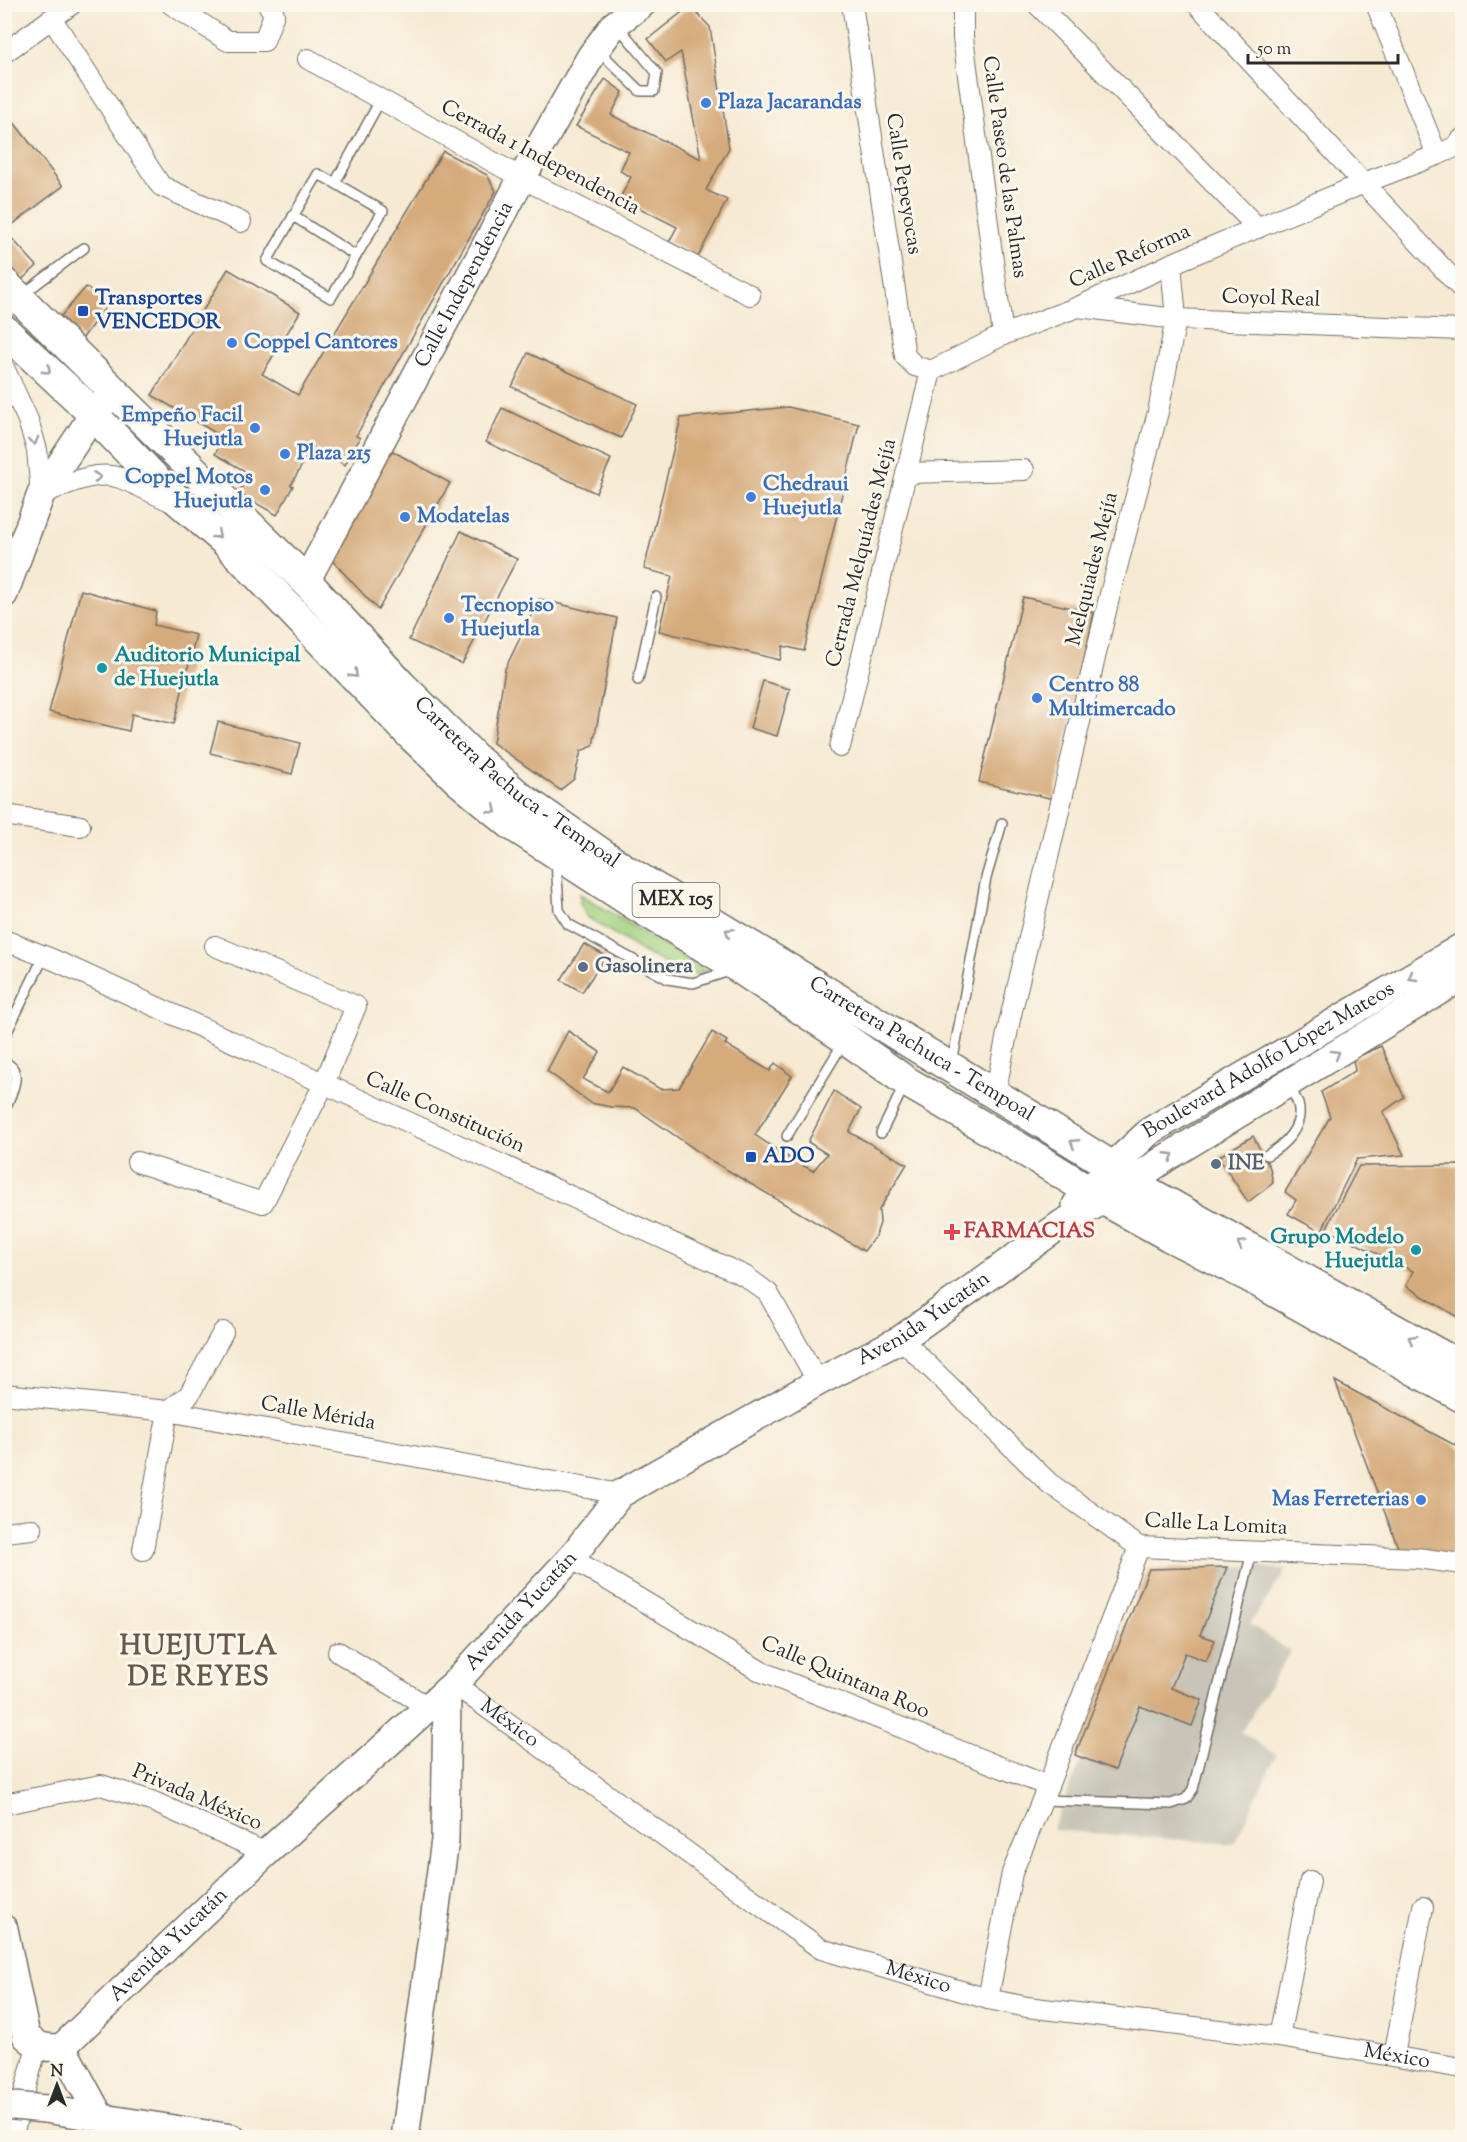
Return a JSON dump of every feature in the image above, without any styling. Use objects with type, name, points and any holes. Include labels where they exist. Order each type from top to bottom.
[{"type":"main road","name":"Carretera Pachuca - Tempoal","points":[[11,290],[306,581],[401,685],[475,758],[520,797],[553,836]]},
{"type":"main road","name":"Carretera Pachuca - Tempoal","points":[[4,330],[93,415],[166,490],[227,543],[458,780],[512,825],[553,836],[624,869],[748,959],[846,1039],[911,1084],[1096,1195],[1169,1236],[1246,1275],[1371,1331],[1462,1367]]},
{"type":"main road","name":"Carretera Pachuca - Tempoal","points":[[748,959],[995,1094],[1371,1331],[1462,1396]]},
{"type":"main road","points":[[911,1084],[942,1064]]},
{"type":"street","points":[[4,53],[72,4]]},
{"type":"street","points":[[171,4],[228,41],[264,41],[274,14],[268,4]]},
{"type":"street","name":"Calle Independencia","points":[[306,581],[522,177],[596,49],[616,24],[642,4]]},
{"type":"street","name":"Calle Pepeyocas","points":[[852,4],[905,356],[923,369]]},
{"type":"street","name":"Calle Paseo de las Palmas","points":[[963,4],[963,38],[1003,335]]},
{"type":"street","points":[[1037,4],[1258,228]]},
{"type":"street","points":[[1197,4],[1462,289]]},
{"type":"street","points":[[1376,4],[1437,155]]},
{"type":"street","points":[[52,19],[161,186],[241,222]]},
{"type":"street","name":"Cerrada 1 Independencia","points":[[308,58],[522,177],[750,296]]},
{"type":"street","name":"Calle Reforma","points":[[923,369],[1003,335],[1078,308],[1172,264],[1364,183],[1437,155],[1455,147],[1462,139]]},
{"type":"street","name":"Melquiades Mejía","points":[[995,1094],[1010,1019],[1110,594],[1158,412],[1176,319],[1172,264]]},
{"type":"street","name":"Coyol Real","points":[[1078,308],[1176,319],[1462,330]]},
{"type":"street","points":[[4,368],[28,420],[37,450],[41,494]]},
{"type":"street","name":"Cerrada Melquíades Mejía","points":[[840,747],[906,473],[923,369]]},
{"type":"street","points":[[4,594],[41,494],[93,415],[114,391]]},
{"type":"street","points":[[906,473],[1024,470]]},
{"type":"street","points":[[41,494],[91,477],[110,476],[189,510]]},
{"type":"street","points":[[4,815],[80,826]]},
{"type":"street","name":"Calle Constitución","points":[[4,940],[44,956],[745,1276],[768,1293],[818,1382]]},
{"type":"street","points":[[137,1162],[263,1203],[324,1084],[356,1006],[216,946]]},
{"type":"street","name":"Boulevard Adolfo López Mateos","points":[[1122,1175],[1150,1131],[1462,947]]},
{"type":"street","name":"Boulevard Adolfo López Mateos","points":[[1096,1195],[1122,1175],[1167,1158],[1462,978]]},
{"type":"street","points":[[1283,1053],[1293,1081]]},
{"type":"street","name":"Avenida Yucatán","points":[[42,2043],[266,1852],[443,1694],[571,1558],[620,1494],[818,1382],[901,1339],[1063,1223],[1096,1195]]},
{"type":"street","points":[[143,1550],[168,1411],[189,1395],[223,1332]]},
{"type":"street","name":"Calle La Lomita","points":[[901,1339],[1049,1483],[1139,1547],[1417,1558],[1462,1564]]},
{"type":"street","name":"Calle Mérida","points":[[4,1394],[168,1411],[620,1494]]},
{"type":"street","points":[[4,1532],[32,1528]]},
{"type":"street","points":[[988,2000],[1012,1873],[1139,1547]]},
{"type":"street","name":"Calle Quintana Roo","points":[[571,1558],[762,1672],[1045,1793]]},
{"type":"street","points":[[338,1652],[443,1694]]},
{"type":"street","name":"México","points":[[443,1694],[821,1949],[988,2000],[1027,2007],[1279,2037],[1462,2068]]},
{"type":"street","name":"México","points":[[405,2138],[445,1840],[443,1694]]},
{"type":"street","name":"Privada México","points":[[4,1804],[101,1785],[154,1802],[266,1852]]},
{"type":"street","points":[[1279,2037],[1310,1881]]},
{"type":"street","points":[[1394,2055],[1423,1907]]},
{"type":"street","points":[[4,1929],[42,2043],[99,2117]]},
{"type":"street","points":[[12,2138],[42,2043]]},
{"type":"street","points":[[4,2105],[45,2109],[232,2138]]},
{"type":"lane","points":[[596,49],[640,92],[654,92],[657,73],[616,24]]},
{"type":"lane","points":[[335,183],[381,99]]},
{"type":"lane","points":[[318,174],[335,183],[383,211],[332,298],[267,261],[318,174]]},
{"type":"lane","points":[[293,216],[356,256]]},
{"type":"lane","points":[[11,290],[84,248]]},
{"type":"lane","points":[[638,680],[656,597]]},
{"type":"lane","points":[[942,1064],[986,878],[1002,823]]},
{"type":"lane","points":[[553,836],[559,910],[567,924],[668,980],[693,983],[748,959]]},
{"type":"lane","points":[[4,1038],[44,956]]},
{"type":"lane","points":[[787,1136],[846,1039]]},
{"type":"lane","points":[[4,1062],[12,1065],[16,1071],[16,1078],[4,1112]]},
{"type":"lane","points":[[1268,1155],[1290,1138],[1298,1121],[1298,1104],[1293,1081]]},
{"type":"lane","points":[[882,1133],[911,1084]]},
{"type":"lane","points":[[1045,1793],[1172,1804],[1186,1799],[1193,1789],[1252,1552]]},
{"type":"shaded area","points":[[1256,1566],[1286,1570],[1250,1624],[1290,1652],[1241,1732],[1276,1755],[1234,1844],[1052,1830],[1082,1758],[1075,1755],[1149,1569]]},
{"type":"green space","points":[[580,894],[706,971],[699,974],[685,974],[645,953],[587,917],[580,902]]},
{"type":"building","name":"Plaza Jacarandas","points":[[690,6],[710,27],[729,148],[706,190],[727,200],[698,257],[669,242],[677,227],[620,198],[631,177],[620,171],[629,152],[576,126],[605,79],[623,92],[611,115],[701,159],[681,52],[666,62],[648,39]]},
{"type":"building","points":[[13,121],[63,186],[4,231],[4,128]]},
{"type":"building","points":[[443,151],[487,175],[496,191],[356,436],[360,438],[345,465],[312,447],[277,515],[238,493],[250,474],[215,454],[224,438],[152,395],[228,269],[300,312],[262,374],[298,395]]},
{"type":"building","points":[[7,233],[37,266],[17,284],[4,269],[4,236]]},
{"type":"building","points":[[86,287],[107,305],[82,339],[61,316]]},
{"type":"building","points":[[528,353],[637,404],[621,438],[512,387]]},
{"type":"building","name":"Chedraui Huejutla","points":[[788,407],[859,424],[804,651],[783,646],[780,660],[659,631],[672,576],[644,569],[681,418]]},
{"type":"building","points":[[502,408],[611,459],[596,493],[486,442]]},
{"type":"building","points":[[387,448],[450,483],[378,610],[327,555]]},
{"type":"building","points":[[461,531],[517,559],[462,664],[409,640]]},
{"type":"building","name":"Auditorio Municipal de Huejutla","points":[[81,590],[156,611],[154,625],[196,635],[174,724],[132,714],[129,731],[49,712]]},
{"type":"building","name":"Centro 88 Multimercado","points":[[1023,597],[1094,613],[1054,799],[979,782]]},
{"type":"building","points":[[539,599],[617,618],[593,746],[581,751],[574,779],[560,790],[493,743],[505,669]]},
{"type":"building","points":[[763,681],[790,689],[777,736],[750,728]]},
{"type":"building","points":[[218,722],[300,743],[292,774],[210,753]]},
{"type":"building","points":[[584,944],[606,956],[582,992],[561,980]]},
{"type":"building","points":[[568,1031],[600,1052],[583,1079],[608,1092],[623,1067],[660,1089],[679,1088],[712,1032],[727,1041],[725,1044],[770,1071],[775,1063],[792,1076],[755,1135],[813,1171],[827,1154],[808,1142],[834,1091],[861,1109],[849,1132],[907,1164],[879,1210],[880,1223],[876,1235],[864,1251],[712,1161],[635,1108],[591,1103],[547,1071]]},
{"type":"building","points":[[1381,1046],[1404,1097],[1383,1112],[1404,1155],[1357,1159],[1321,1232],[1288,1214],[1296,1200],[1285,1192],[1330,1117],[1321,1092],[1355,1071],[1353,1059]]},
{"type":"building","points":[[1253,1136],[1270,1168],[1273,1183],[1248,1202],[1218,1157]]},
{"type":"building","name":"Grupo Modelo Huejutla","points":[[1462,1165],[1462,1320],[1406,1286],[1413,1271],[1326,1229],[1359,1166]]},
{"type":"building","name":"Mas Ferreterias","points":[[1335,1381],[1462,1449],[1462,1558],[1399,1550]]},
{"type":"building","points":[[1227,1567],[1200,1635],[1215,1640],[1206,1661],[1185,1653],[1171,1688],[1202,1700],[1192,1726],[1140,1706],[1115,1770],[1075,1755],[1149,1569]]},
{"type":"place","name":"Plaza Jacarandas","points":[[706,103]]},
{"type":"place","name":"Transportes VENCEDOR","points":[[83,311]]},
{"type":"place","name":"Coppel Cantores","points":[[232,343]]},
{"type":"place","name":"Empeño Facil Huejutla","points":[[255,428]]},
{"type":"place","name":"Plaza 215","points":[[285,454]]},
{"type":"place","name":"Coppel Motos Huejutla","points":[[265,490]]},
{"type":"place","name":"Chedraui Huejutla","points":[[751,497]]},
{"type":"place","name":"Modatelas","points":[[405,517]]},
{"type":"place","name":"Tecnopiso Huejutla","points":[[449,618]]},
{"type":"place","name":"Auditorio Municipal de Huejutla","points":[[102,668]]},
{"type":"place","name":"Centro 88 Multimercado","points":[[1037,698]]},
{"type":"place","name":"Gasolinera","points":[[583,967]]},
{"type":"place","name":"ADO","points":[[751,1157]]},
{"type":"place","name":"INE","points":[[1216,1164]]},
{"type":"place","name":"FARMACIAS","points":[[952,1232]]},
{"type":"place","name":"Grupo Modelo Huejutla","points":[[1416,1250]]},
{"type":"place","name":"Mas Ferreterias","points":[[1421,1500]]},
{"type":"district","name":"HUEJUTLA DE REYES","points":[[199,1662]]}]
